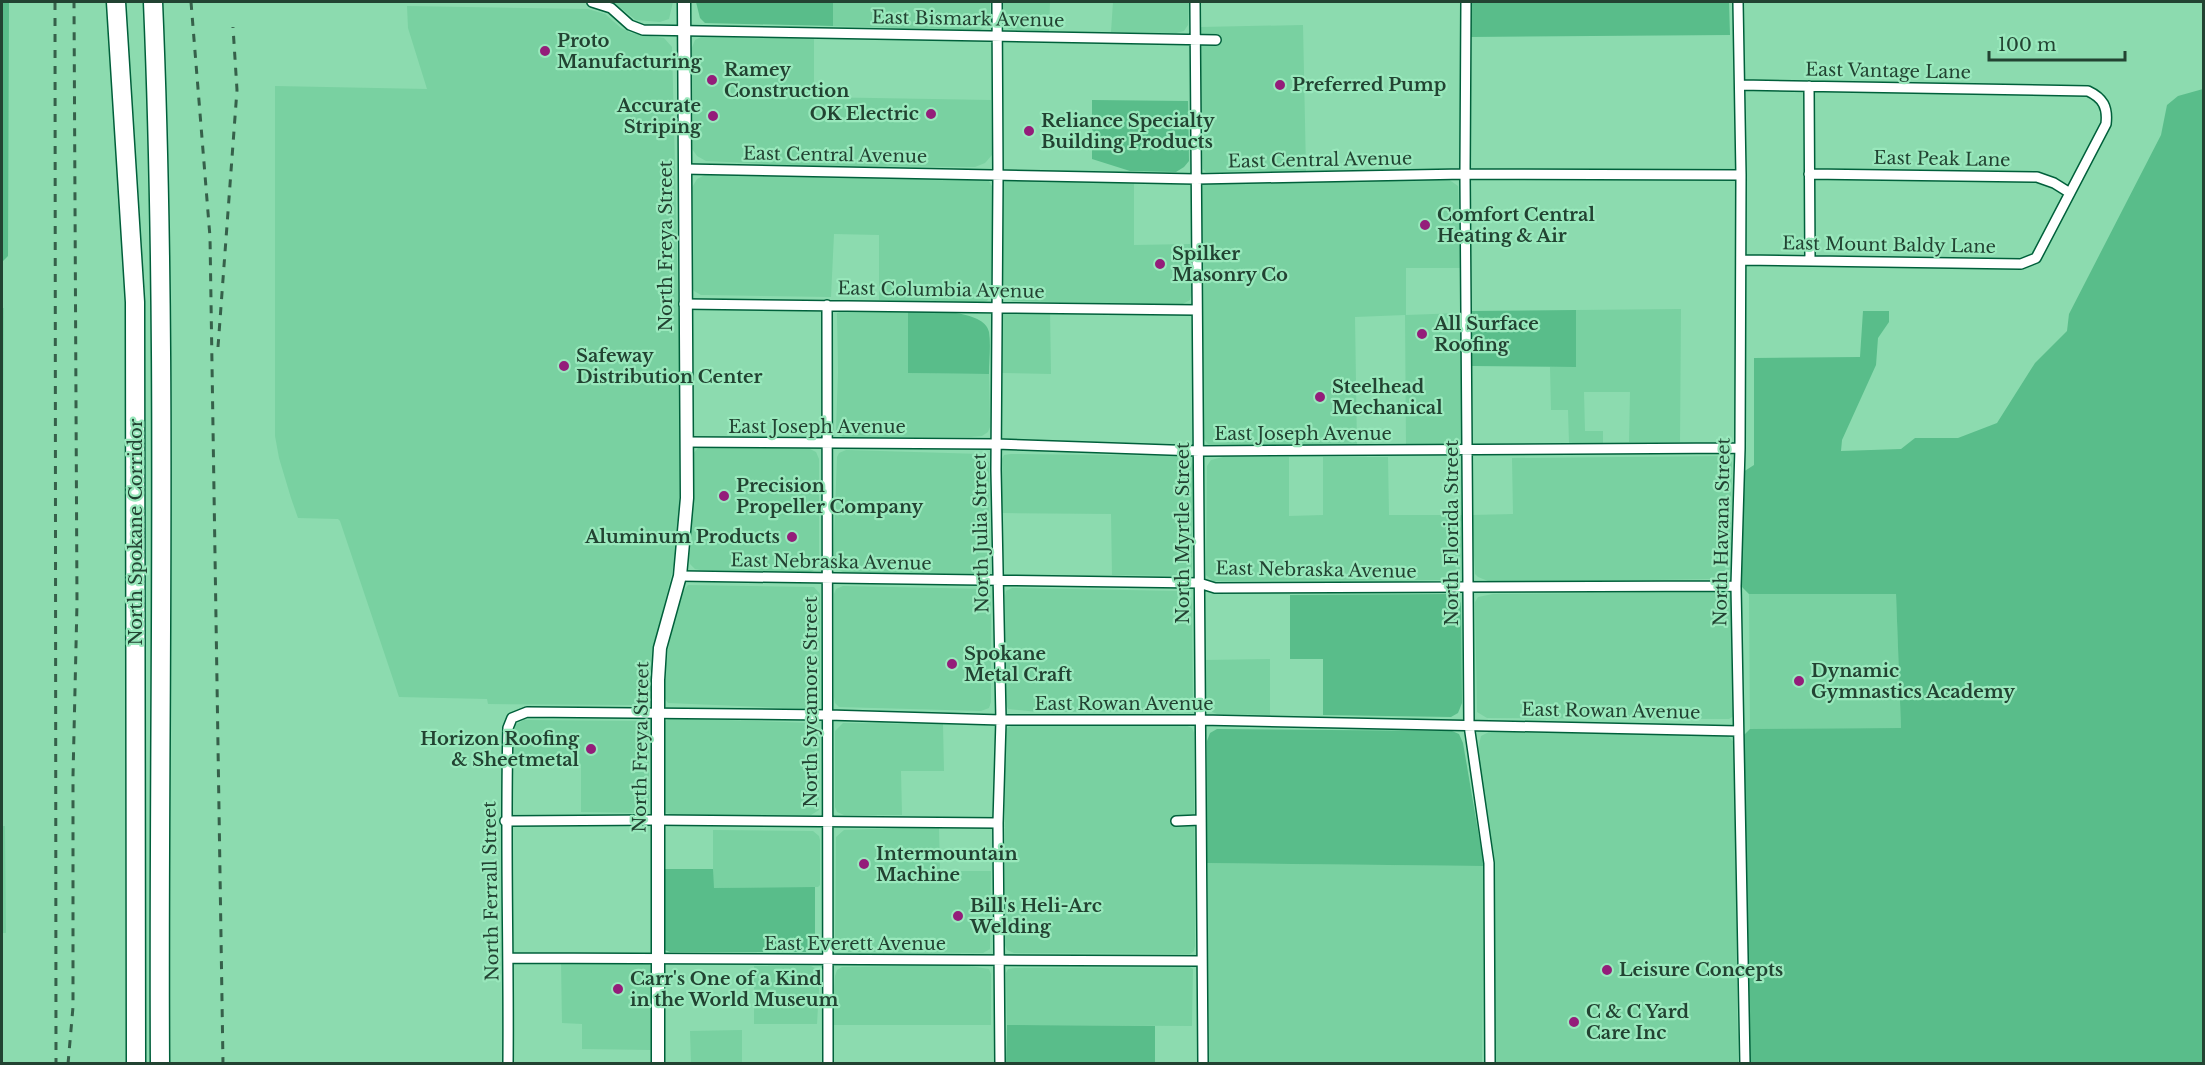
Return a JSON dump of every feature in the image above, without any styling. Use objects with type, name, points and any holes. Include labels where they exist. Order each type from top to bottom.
[{"type":"highway","name":"North Spokane Corridor","points":[[116,2],[135,302],[136,1064]]},
{"type":"highway","name":"North Spokane Corridor","points":[[153,2],[161,226],[162,359],[160,1064]]},
{"type":"highway","points":[[127,1064],[136,956]]},
{"type":"highway","points":[[159,973],[166,1064]]},
{"type":"street","name":"East Bismark Avenue","points":[[592,2],[610,8],[630,25],[643,30],[996,38],[1216,40]]},
{"type":"street","name":"North Freya Street","points":[[658,1064],[657,713],[660,648],[680,576],[687,498],[684,304],[684,2]]},
{"type":"street","name":"North Julia Street","points":[[997,2],[996,444],[1001,720],[998,823],[1000,1064]]},
{"type":"street","name":"North Myrtle Street","points":[[1195,2],[1203,1064]]},
{"type":"street","name":"North Florida Street","points":[[1466,2],[1469,725],[1489,863],[1490,1064]]},
{"type":"street","name":"North Havana Street","points":[[1738,2],[1741,260],[1740,448],[1736,586],[1745,1064]]},
{"type":"street","name":"East Vantage Lane","points":[[1740,85],[2088,91],[2104,102],[2107,113],[2106,124],[2070,193]]},
{"type":"street","points":[[1809,86],[1810,260]]},
{"type":"street","name":"East Central Avenue","points":[[684,170],[817,170],[998,176],[1196,178],[1465,174],[1741,175]]},
{"type":"street","name":"East Peak Lane","points":[[1809,174],[2037,177],[2054,183],[2070,193]]},
{"type":"street","name":"East Mount Baldy Lane","points":[[1741,260],[2022,264],[2036,258],[2070,193]]},
{"type":"street","name":"East Columbia Avenue","points":[[684,304],[1197,310]]},
{"type":"street","name":"North Sycamore Street","points":[[827,305],[828,1064]]},
{"type":"street","name":"East Joseph Avenue","points":[[687,442],[996,444],[1199,451],[1740,448]]},
{"type":"street","name":"East Nebraska Avenue","points":[[680,576],[1199,583],[1215,588],[1736,586]]},
{"type":"street","name":"East Rowan Avenue","points":[[512,718],[527,712],[657,713],[1001,720],[1201,720],[1738,731]]},
{"type":"street","name":"North Ferrall Street","points":[[508,1064],[509,958],[505,821],[508,728],[512,718]]},
{"type":"street","points":[[1176,821],[1200,820]]},
{"type":"street","points":[[505,821],[998,823]]},
{"type":"street","name":"East Everett Avenue","points":[[509,958],[1201,961]]},
{"type":"shaded area","points":[[2,2],[9,2],[8,256],[2,262]]},
{"type":"shaded area","points":[[613,2],[673,2],[669,19],[660,22],[636,20]]},
{"type":"shaded area","points":[[696,2],[833,2],[833,26],[705,23],[700,18]]},
{"type":"shaded area","points":[[833,2],[990,2],[990,18],[987,25],[980,30],[833,26]]},
{"type":"shaded area","points":[[1003,2],[1050,2],[1049,32],[1009,29],[1003,20]]},
{"type":"shaded area","points":[[1113,2],[1189,2],[1188,25],[1184,31],[1176,33],[1111,32]]},
{"type":"shaded area","points":[[1468,2],[1729,2],[1730,35],[1469,37]]},
{"type":"shaded area","points":[[407,6],[588,9],[605,14],[621,28],[631,33],[664,38],[672,47],[680,366],[679,529],[676,556],[655,643],[650,698],[645,703],[635,705],[488,704],[487,699],[399,697],[340,521],[338,519],[298,518],[291,498],[275,436],[275,86],[427,89],[408,28]]},
{"type":"shaded area","points":[[1303,25],[1306,171],[1206,172],[1203,169],[1201,147],[1201,27]]},
{"type":"shaded area","points":[[701,37],[814,38],[814,97],[991,100],[992,155],[985,163],[975,167],[812,166],[706,161],[697,156],[690,146],[691,50],[695,40]]},
{"type":"shaded area","points":[[2203,89],[2203,1063],[1746,1063],[1742,737],[1750,729],[1901,728],[1896,594],[1749,594],[1742,587],[1740,474],[1754,465],[1754,358],[1860,357],[1863,311],[1889,311],[1889,322],[1878,338],[1876,365],[1842,440],[1841,451],[1901,449],[1915,438],[1958,438],[1997,423],[2035,363],[2067,331],[2069,314],[2161,135],[2167,105],[2178,96]]},
{"type":"shaded area","points":[[1092,100],[1188,101],[1189,161],[1176,172],[1130,171],[1092,159]]},
{"type":"shaded area","points":[[794,174],[987,178],[993,188],[991,296],[987,301],[978,304],[879,300],[879,235],[834,234],[831,297],[701,295],[694,291],[691,285],[690,191],[697,179],[705,175]]},
{"type":"shaded area","points":[[1007,179],[1134,181],[1134,245],[1190,244],[1192,291],[1190,300],[1181,305],[1013,301],[1007,298],[1003,292],[1003,183]]},
{"type":"shaded area","points":[[1448,179],[1458,186],[1461,268],[1406,268],[1406,315],[1461,313],[1462,442],[1455,446],[1406,446],[1405,315],[1355,317],[1357,448],[1208,444],[1204,439],[1201,372],[1200,187],[1207,182]]},
{"type":"shaded area","points":[[2,308],[4,308],[2,635]]},
{"type":"shaded area","points":[[1681,309],[1680,442],[1629,442],[1630,392],[1584,392],[1585,431],[1603,431],[1603,443],[1569,443],[1568,410],[1551,410],[1550,367],[1576,367],[1576,310]]},
{"type":"shaded area","points":[[844,310],[908,310],[908,373],[989,374],[990,427],[988,432],[982,436],[970,437],[843,437],[839,435],[836,430],[837,313]]},
{"type":"shaded area","points":[[908,310],[967,315],[985,324],[990,337],[989,374],[908,373]]},
{"type":"shaded area","points":[[1050,310],[1051,374],[1001,373],[1002,315],[1006,311]]},
{"type":"shaded area","points":[[1576,310],[1576,367],[1472,366],[1471,311]]},
{"type":"shaded area","points":[[704,446],[810,449],[816,452],[819,459],[819,562],[817,568],[811,572],[700,570],[690,564],[692,455],[698,448]]},
{"type":"shaded area","points":[[846,450],[982,454],[989,463],[990,566],[988,571],[979,574],[843,572],[835,568],[833,563],[837,457],[839,453]]},
{"type":"shaded area","points":[[1004,455],[1187,456],[1193,465],[1192,569],[1189,574],[1183,576],[1112,575],[1111,514],[1002,513],[1002,459]]},
{"type":"shaded area","points":[[1725,456],[1732,461],[1730,569],[1726,576],[1715,579],[1517,582],[1488,581],[1475,574],[1472,515],[1513,514],[1512,458]]},
{"type":"shaded area","points":[[1223,457],[1289,457],[1289,516],[1323,515],[1323,457],[1388,457],[1389,515],[1462,515],[1458,578],[1453,580],[1213,581],[1206,575],[1207,466],[1211,460]]},
{"type":"shaded area","points":[[688,585],[814,587],[820,594],[820,700],[818,704],[809,709],[668,703],[663,696],[663,686],[669,644],[678,598]]},
{"type":"shaded area","points":[[843,586],[987,589],[991,601],[991,702],[989,708],[981,711],[839,707],[834,697],[834,594],[836,589]]},
{"type":"shaded area","points":[[1012,588],[1181,591],[1188,593],[1192,603],[1193,711],[1190,713],[1180,711],[1038,712],[1008,709],[1005,701],[1005,597],[1006,591]]},
{"type":"shaded area","points":[[1718,589],[1730,595],[1732,604],[1735,711],[1734,716],[1729,719],[1487,718],[1477,712],[1475,602],[1478,597],[1493,594]]},
{"type":"shaded area","points":[[1453,594],[1458,597],[1461,604],[1462,703],[1458,713],[1451,717],[1323,715],[1323,659],[1290,659],[1290,595]]},
{"type":"shaded area","points":[[1749,594],[1896,594],[1901,728],[1750,729]]},
{"type":"shaded area","points":[[1270,659],[1270,715],[1217,714],[1210,711],[1205,701],[1204,660]]},
{"type":"shaded area","points":[[670,718],[813,723],[820,731],[819,810],[811,815],[674,815],[664,812],[661,804],[664,722]]},
{"type":"shaded area","points":[[524,720],[644,721],[649,729],[649,806],[640,813],[581,812],[581,767],[514,766],[515,725]]},
{"type":"shaded area","points":[[843,723],[943,724],[944,771],[901,771],[902,815],[844,815],[837,812],[835,807],[835,731]]},
{"type":"shaded area","points":[[1013,725],[1185,725],[1192,728],[1194,733],[1194,951],[1190,954],[1014,953],[1007,950],[1005,945],[1005,733],[1007,728]]},
{"type":"shaded area","points":[[1217,729],[1452,731],[1459,734],[1463,743],[1484,866],[1207,863],[1207,741],[1210,733]]},
{"type":"shaded area","points":[[1489,732],[1726,735],[1734,743],[1738,1063],[1494,1063],[1495,863],[1477,753],[1481,736]]},
{"type":"shaded area","points":[[2,826],[5,826],[6,933],[2,933]]},
{"type":"shaded area","points":[[939,828],[940,871],[991,871],[990,949],[983,953],[843,952],[839,950],[835,942],[836,837],[844,830]]},
{"type":"shaded area","points":[[713,830],[813,831],[820,840],[820,885],[818,887],[713,888]]},
{"type":"shaded area","points":[[1207,863],[1484,866],[1482,1063],[1208,1063]]},
{"type":"shaded area","points":[[662,869],[713,869],[714,888],[815,887],[815,941],[818,943],[810,952],[670,952],[665,950],[663,945]]},
{"type":"shaded area","points":[[561,961],[648,963],[652,968],[652,1050],[582,1049],[582,1024],[562,1023]]},
{"type":"shaded area","points":[[963,965],[989,969],[991,974],[991,1025],[832,1025],[835,976],[837,970],[842,967]]},
{"type":"shaded area","points":[[754,966],[811,966],[817,969],[820,973],[817,1024],[754,1024]]},
{"type":"shaded area","points":[[1190,967],[1193,969],[1192,1026],[1007,1025],[1006,973],[1008,969]]},
{"type":"shaded area","points":[[1007,1025],[1155,1026],[1155,1063],[1006,1063]]},
{"type":"shaded area","points":[[742,1030],[742,1063],[691,1063],[690,1031]]},
{"type":"railway","points":[[55,2],[56,1064]]},
{"type":"railway","points":[[68,1064],[73,1007],[73,776],[77,603],[74,2]]},
{"type":"railway","points":[[191,2],[210,237],[223,1064]]},
{"type":"railway","points":[[218,347],[237,90],[233,27]]},
{"type":"place","name":"Proto Manufacturing","points":[[545,51]]},
{"type":"place","name":"Ramey Construction","points":[[712,80]]},
{"type":"place","name":"Preferred Pump","points":[[1280,85]]},
{"type":"place","name":"OK Electric","points":[[931,114]]},
{"type":"place","name":"Accurate Striping","points":[[713,116]]},
{"type":"place","name":"Reliance Specialty Building Products","points":[[1029,131]]},
{"type":"place","name":"Comfort Central Heating & Air","points":[[1425,225]]},
{"type":"place","name":"Spilker Masonry Co","points":[[1160,264]]},
{"type":"place","name":"All Surface Roofing","points":[[1422,334]]},
{"type":"place","name":"Safeway Distribution Center","points":[[564,366]]},
{"type":"place","name":"Steelhead Mechanical","points":[[1320,397]]},
{"type":"place","name":"Precision Propeller Company","points":[[724,496]]},
{"type":"place","name":"Aluminum Products","points":[[792,537]]},
{"type":"place","name":"Spokane Metal Craft","points":[[952,664]]},
{"type":"place","name":"Dynamic Gymnastics Academy","points":[[1799,681]]},
{"type":"place","name":"Horizon Roofing & Sheetmetal","points":[[591,749]]},
{"type":"place","name":"Intermountain Machine","points":[[864,864]]},
{"type":"place","name":"Bill's Heli-Arc Welding","points":[[958,916]]},
{"type":"place","name":"Leisure Concepts","points":[[1607,970]]},
{"type":"place","name":"Carr's One of a Kind in the World Museum","points":[[618,989]]},
{"type":"place","name":"C & C Yard Care Inc","points":[[1574,1022]]}]
